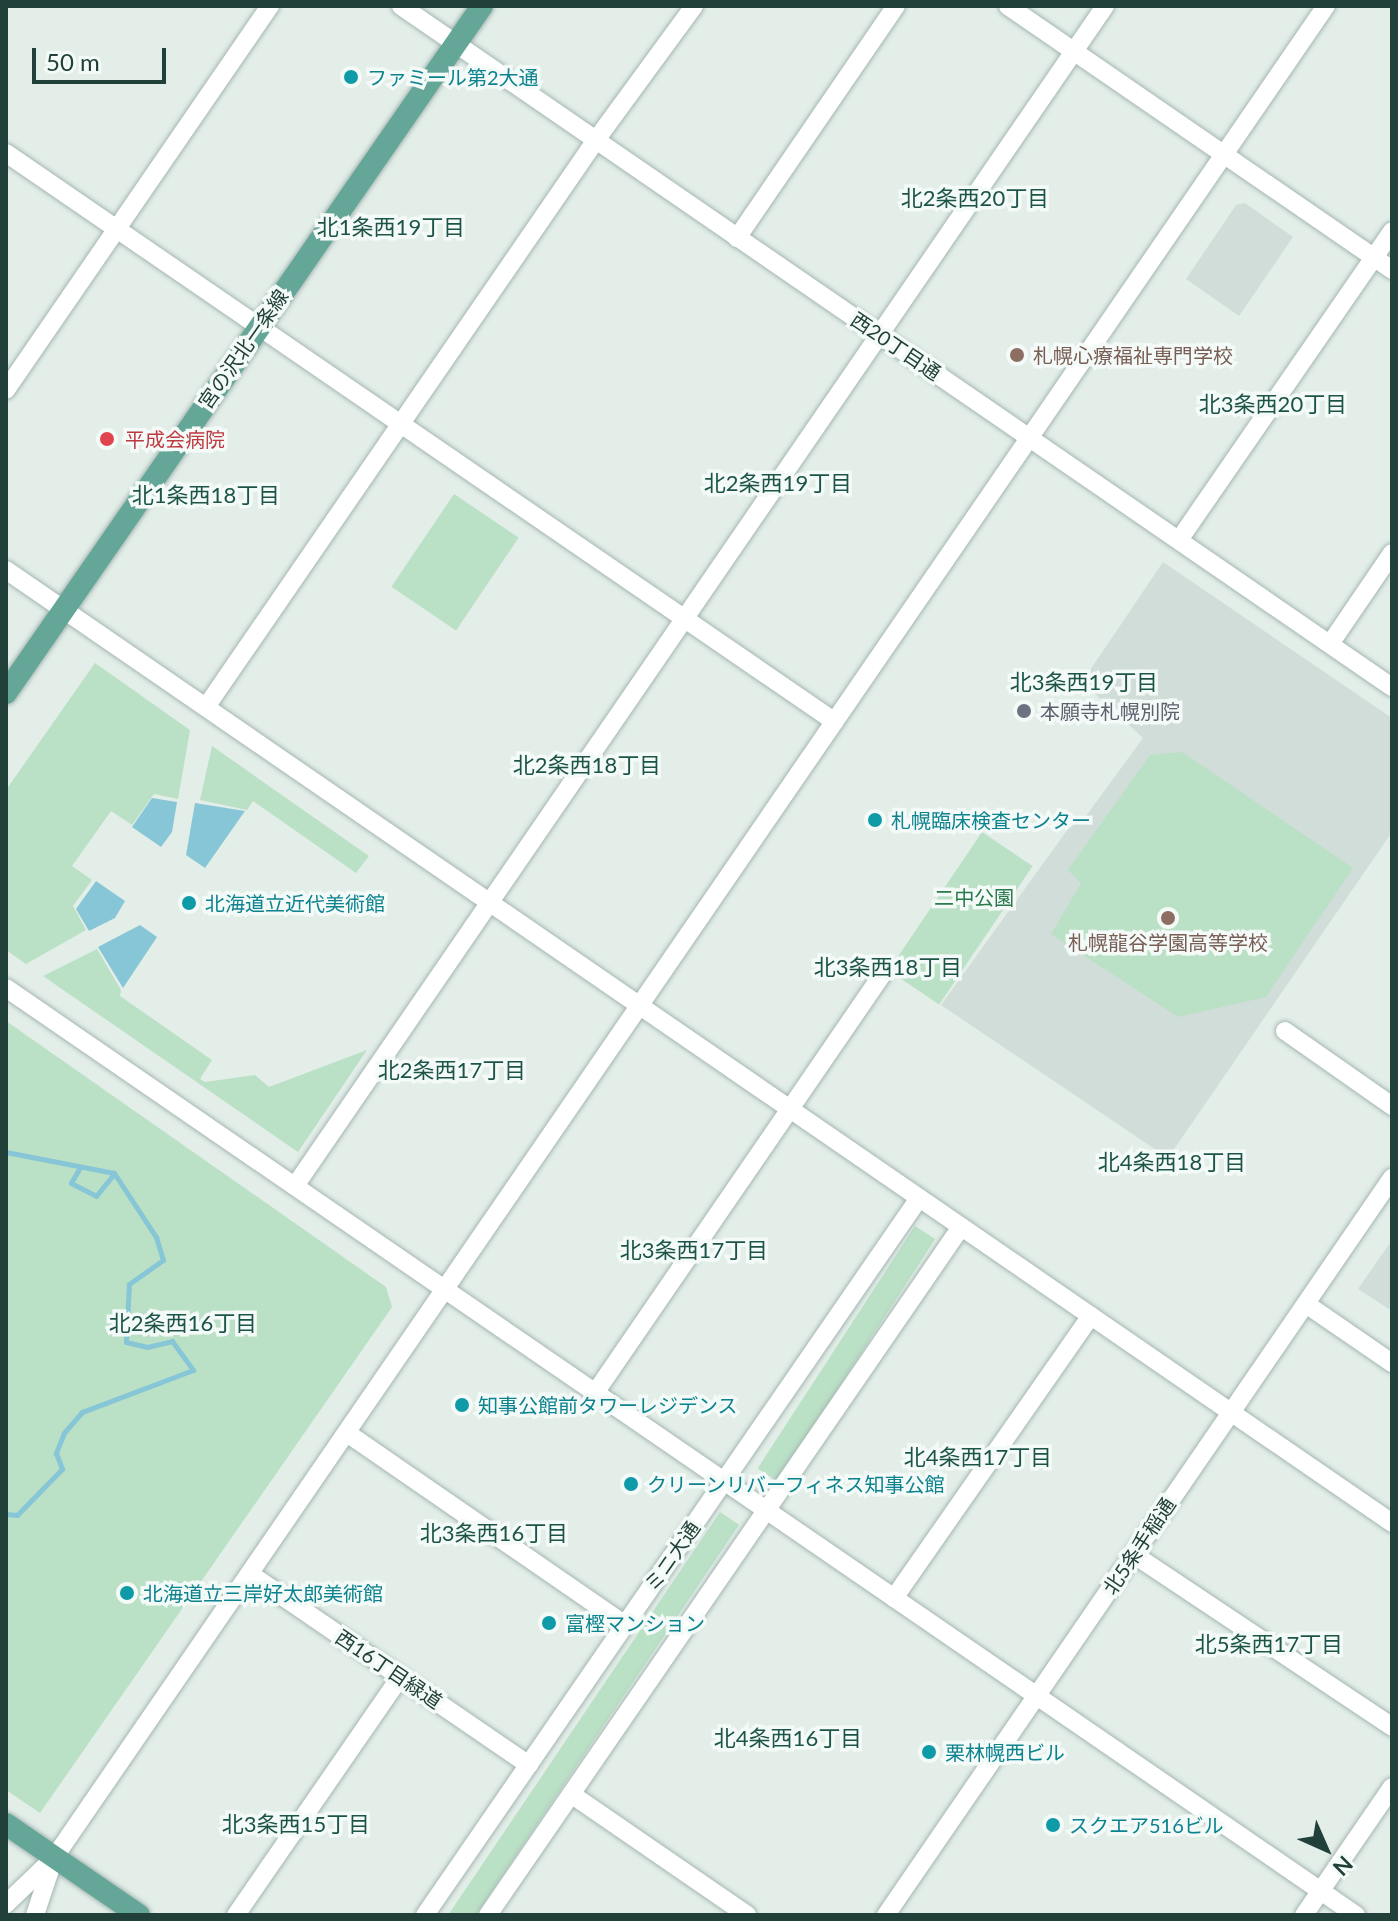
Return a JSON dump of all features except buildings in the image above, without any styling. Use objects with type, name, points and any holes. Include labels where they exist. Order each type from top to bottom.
[{"type":"main road","name":"宮の沢北一条線","points":[[6,693],[482,6]]},
{"type":"main road","points":[[6,1824],[139,1915]]},
{"type":"street","points":[[6,390],[270,6]]},
{"type":"street","name":"西20丁目通","points":[[401,6],[1392,687]]},
{"type":"street","points":[[206,707],[596,140],[694,6]]},
{"type":"street","points":[[737,238],[896,6]]},
{"type":"street","points":[[1008,6],[1392,270]]},
{"type":"street","points":[[295,1186],[1105,6]]},
{"type":"street","points":[[6,1904],[54,1858],[1326,6]]},
{"type":"street","points":[[6,153],[835,722]]},
{"type":"street","points":[[1179,540],[1392,231]]},
{"type":"street","points":[[1330,644],[1392,553]]},
{"type":"street","points":[[6,570],[1392,1523]]},
{"type":"street","points":[[595,1393],[886,969]]},
{"type":"street","points":[[6,988],[1356,1915]]},
{"type":"street","points":[[1285,1031],[1392,1106]]},
{"type":"street","name":"北5条手稲通","points":[[886,1915],[1392,1178]]},
{"type":"street","name":"ミニ大通","points":[[425,1915],[919,1198]]},
{"type":"street","points":[[488,1915],[961,1227]]},
{"type":"street","points":[[1306,1304],[1392,1363]]},
{"type":"street","points":[[894,1598],[1091,1316]]},
{"type":"street","points":[[347,1433],[625,1625]]},
{"type":"street","points":[[1133,1554],[1392,1727]]},
{"type":"street","name":"西16丁目緑道","points":[[250,1574],[529,1765]]},
{"type":"street","points":[[236,1915],[400,1677]]},
{"type":"street","points":[[1304,1915],[1392,1787]]},
{"type":"street","points":[[571,1794],[747,1915]]},
{"type":"street","points":[[35,1915],[54,1858]]},
{"type":"shaded area","points":[[1245,203],[1293,237],[1239,316],[1186,279],[1236,205]]},
{"type":"shaded area","name":"札幌龍谷学園高等学校","points":[[1163,562],[1392,718],[1392,832],[1168,1158],[941,1005],[1068,829],[1086,816],[1143,738],[1082,682]]},
{"type":"shaded area","points":[[1392,1240],[1392,1311],[1358,1289]]},
{"type":"green space","points":[[454,494],[519,538],[456,630],[391,587]]},
{"type":"green space","points":[[95,663],[190,730],[178,799],[154,794],[132,825],[111,811],[72,866],[92,880],[73,906],[86,930],[26,964],[6,950],[6,790]]},
{"type":"green space","points":[[212,746],[369,856],[356,873],[253,801],[247,810],[200,800]]},
{"type":"green space","points":[[1182,752],[1353,868],[1266,997],[1178,1017],[1051,934],[1081,883],[1068,870],[1150,755]]},
{"type":"green space","name":"二中公園","points":[[982,832],[1033,866],[939,1005],[889,970]]},
{"type":"green space","points":[[97,949],[121,990],[120,996],[212,1060],[200,1079],[205,1082],[255,1075],[269,1087],[367,1050],[298,1152],[43,976]]},
{"type":"green space","points":[[6,1021],[386,1287],[392,1307],[40,1813],[6,1790]]},
{"type":"green space","points":[[915,1226],[935,1239],[778,1481],[758,1468]]},
{"type":"green space","points":[[720,1512],[739,1525],[476,1915],[448,1915]]},
{"type":"water","points":[[152,798],[177,802],[172,832],[161,847],[132,827]]},
{"type":"water","points":[[195,803],[245,811],[205,868],[186,855]]},
{"type":"water","points":[[96,881],[125,901],[115,918],[89,931],[76,909]]},
{"type":"water","points":[[140,925],[157,937],[123,988],[98,947]]},
{"type":"waterway","points":[[6,1152],[114,1173],[156,1237],[163,1260],[129,1284],[126,1342],[147,1347],[172,1341],[193,1370],[82,1412],[64,1433],[56,1453],[62,1469],[17,1515],[6,1514]]},
{"type":"waterway","points":[[79,1169],[71,1183],[96,1196],[114,1174]]},
{"type":"place","name":"ファミール第2大通","points":[[351,77]]},
{"type":"place","name":"札幌心療福祉専門学校","points":[[1017,355]]},
{"type":"place","name":"平成会病院","points":[[107,439]]},
{"type":"place","name":"本願寺札幌別院","points":[[1024,711]]},
{"type":"place","name":"札幌臨床検査センター","points":[[875,820]]},
{"type":"place","name":"北海道立近代美術館","points":[[189,903]]},
{"type":"place","name":"札幌龍谷学園高等学校","points":[[1168,918]]},
{"type":"place","name":"知事公館前タワーレジデンス","points":[[462,1405]]},
{"type":"place","name":"クリーンリバーフィネス知事公館","points":[[631,1484]]},
{"type":"place","name":"北海道立三岸好太郎美術館","points":[[127,1593]]},
{"type":"place","name":"富樫マンション","points":[[549,1623]]},
{"type":"place","name":"栗林幌西ビル","points":[[929,1752]]},
{"type":"place","name":"スクエア516ビル","points":[[1053,1825]]},
{"type":"district","name":"北2条西20丁目","points":[[975,198]]},
{"type":"district","name":"北1条西19丁目","points":[[391,227]]},
{"type":"district","name":"北3条西20丁目","points":[[1273,404]]},
{"type":"district","name":"北2条西19丁目","points":[[778,483]]},
{"type":"district","name":"北1条西18丁目","points":[[206,495]]},
{"type":"district","name":"北3条西19丁目","points":[[1084,682]]},
{"type":"district","name":"北2条西18丁目","points":[[587,765]]},
{"type":"district","name":"北3条西18丁目","points":[[888,967]]},
{"type":"district","name":"北2条西17丁目","points":[[452,1070]]},
{"type":"district","name":"北4条西18丁目","points":[[1172,1162]]},
{"type":"district","name":"北3条西17丁目","points":[[694,1250]]},
{"type":"district","name":"北2条西16丁目","points":[[183,1323]]},
{"type":"district","name":"北4条西17丁目","points":[[978,1457]]},
{"type":"district","name":"北3条西16丁目","points":[[494,1533]]},
{"type":"district","name":"北5条西17丁目","points":[[1269,1644]]},
{"type":"district","name":"北4条西16丁目","points":[[788,1738]]},
{"type":"district","name":"北3条西15丁目","points":[[296,1824]]}]
